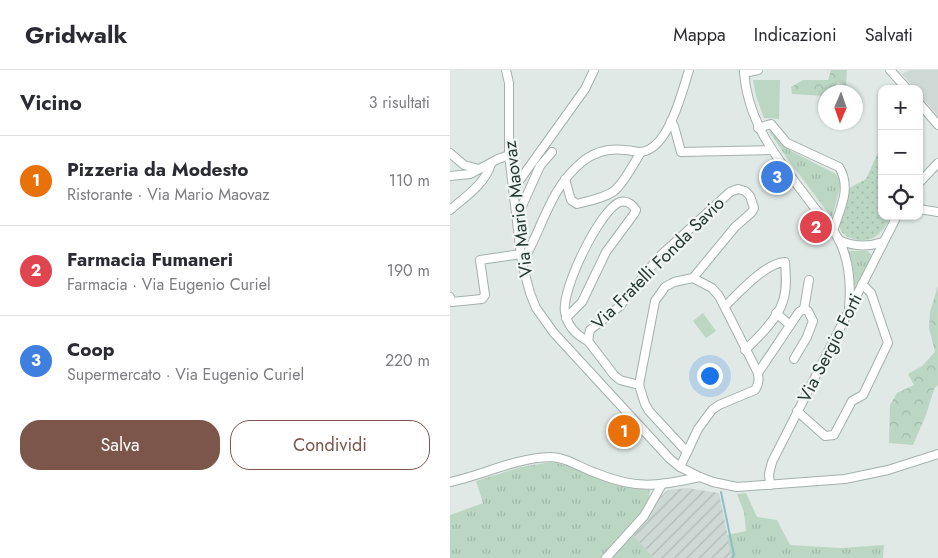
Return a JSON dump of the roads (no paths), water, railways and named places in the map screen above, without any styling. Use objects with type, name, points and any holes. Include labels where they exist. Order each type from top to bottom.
[{"type":"street","name":"Via Mario Maovaz","points":[[506,70],[509,83],[509,155],[521,258],[536,308],[545,322],[670,459],[680,467],[700,477],[737,487],[845,479],[888,470],[938,454]]},
{"type":"street","points":[[514,188],[585,89],[594,70]]},
{"type":"street","points":[[450,297],[452,302],[482,299],[485,295],[480,260],[521,258],[529,251],[549,204],[565,179],[583,161],[593,154],[607,149],[641,152],[655,146],[671,121],[689,70]]},
{"type":"street","points":[[758,70],[744,72],[750,104],[758,128],[772,150],[839,240],[850,286],[848,312]]},
{"type":"street","points":[[890,70],[903,85]]},
{"type":"street","points":[[923,108],[938,125]]},
{"type":"street","points":[[671,121],[681,152],[772,150]]},
{"type":"street","points":[[758,128],[771,124],[787,143],[839,167],[846,190],[833,231]]},
{"type":"street","points":[[450,152],[464,165],[479,170]]},
{"type":"street","points":[[517,217],[540,166],[552,152]]},
{"type":"street","points":[[565,179],[571,200],[577,204],[615,190],[641,152]]},
{"type":"street","points":[[450,176],[470,174],[509,155]]},
{"type":"street","points":[[923,179],[938,163]]},
{"type":"street","points":[[450,210],[481,181],[491,164]]},
{"type":"street","name":"Via Fratelli Fonda Savio","points":[[588,341],[590,330],[620,306],[659,257],[730,192],[738,189],[745,191],[750,196],[754,208],[752,212],[735,227],[693,278]]},
{"type":"street","points":[[624,201],[628,202],[636,210],[634,214],[606,252],[582,302],[566,318],[564,299],[592,235],[616,204],[624,201]]},
{"type":"street","points":[[923,210],[938,212]]},
{"type":"street","name":"Via Sergio Forti","points":[[770,485],[769,474],[772,462],[895,220]]},
{"type":"street","points":[[839,240],[857,246],[883,242]]},
{"type":"street","points":[[725,306],[769,267],[778,262],[786,262],[783,303],[758,338],[745,350]]},
{"type":"street","points":[[680,467],[701,424],[712,410],[755,390],[758,386],[758,373],[725,306],[712,288],[693,278],[674,282],[665,287],[655,301],[639,385],[649,411],[687,452]]},
{"type":"street","points":[[758,373],[799,312],[804,309],[809,280]]},
{"type":"street","name":"Via Sergio Forti","points":[[797,411],[825,436],[834,435],[852,401],[863,395],[888,343],[871,293],[862,284]]},
{"type":"street","points":[[794,360],[807,337],[813,321],[808,311],[804,309]]},
{"type":"street","points":[[776,313],[790,325]]},
{"type":"street","name":"Via Fratelli Fonda Savio","points":[[566,318],[571,328],[588,341],[614,375],[620,380],[639,385]]},
{"type":"street","points":[[450,482],[524,461],[550,457],[560,458],[615,481],[633,484],[661,486],[700,477]]},
{"type":"street","points":[[606,558],[644,516],[661,486]]},
{"type":"waterway","points":[[721,492],[734,555],[732,558]]},
{"type":"place","name":"Coop","points":[[777,177]]},
{"type":"place","name":"Farmacia Fumaneri","points":[[816,227]]},
{"type":"place","name":"Pizzeria da Modesto","points":[[624,431]]}]
